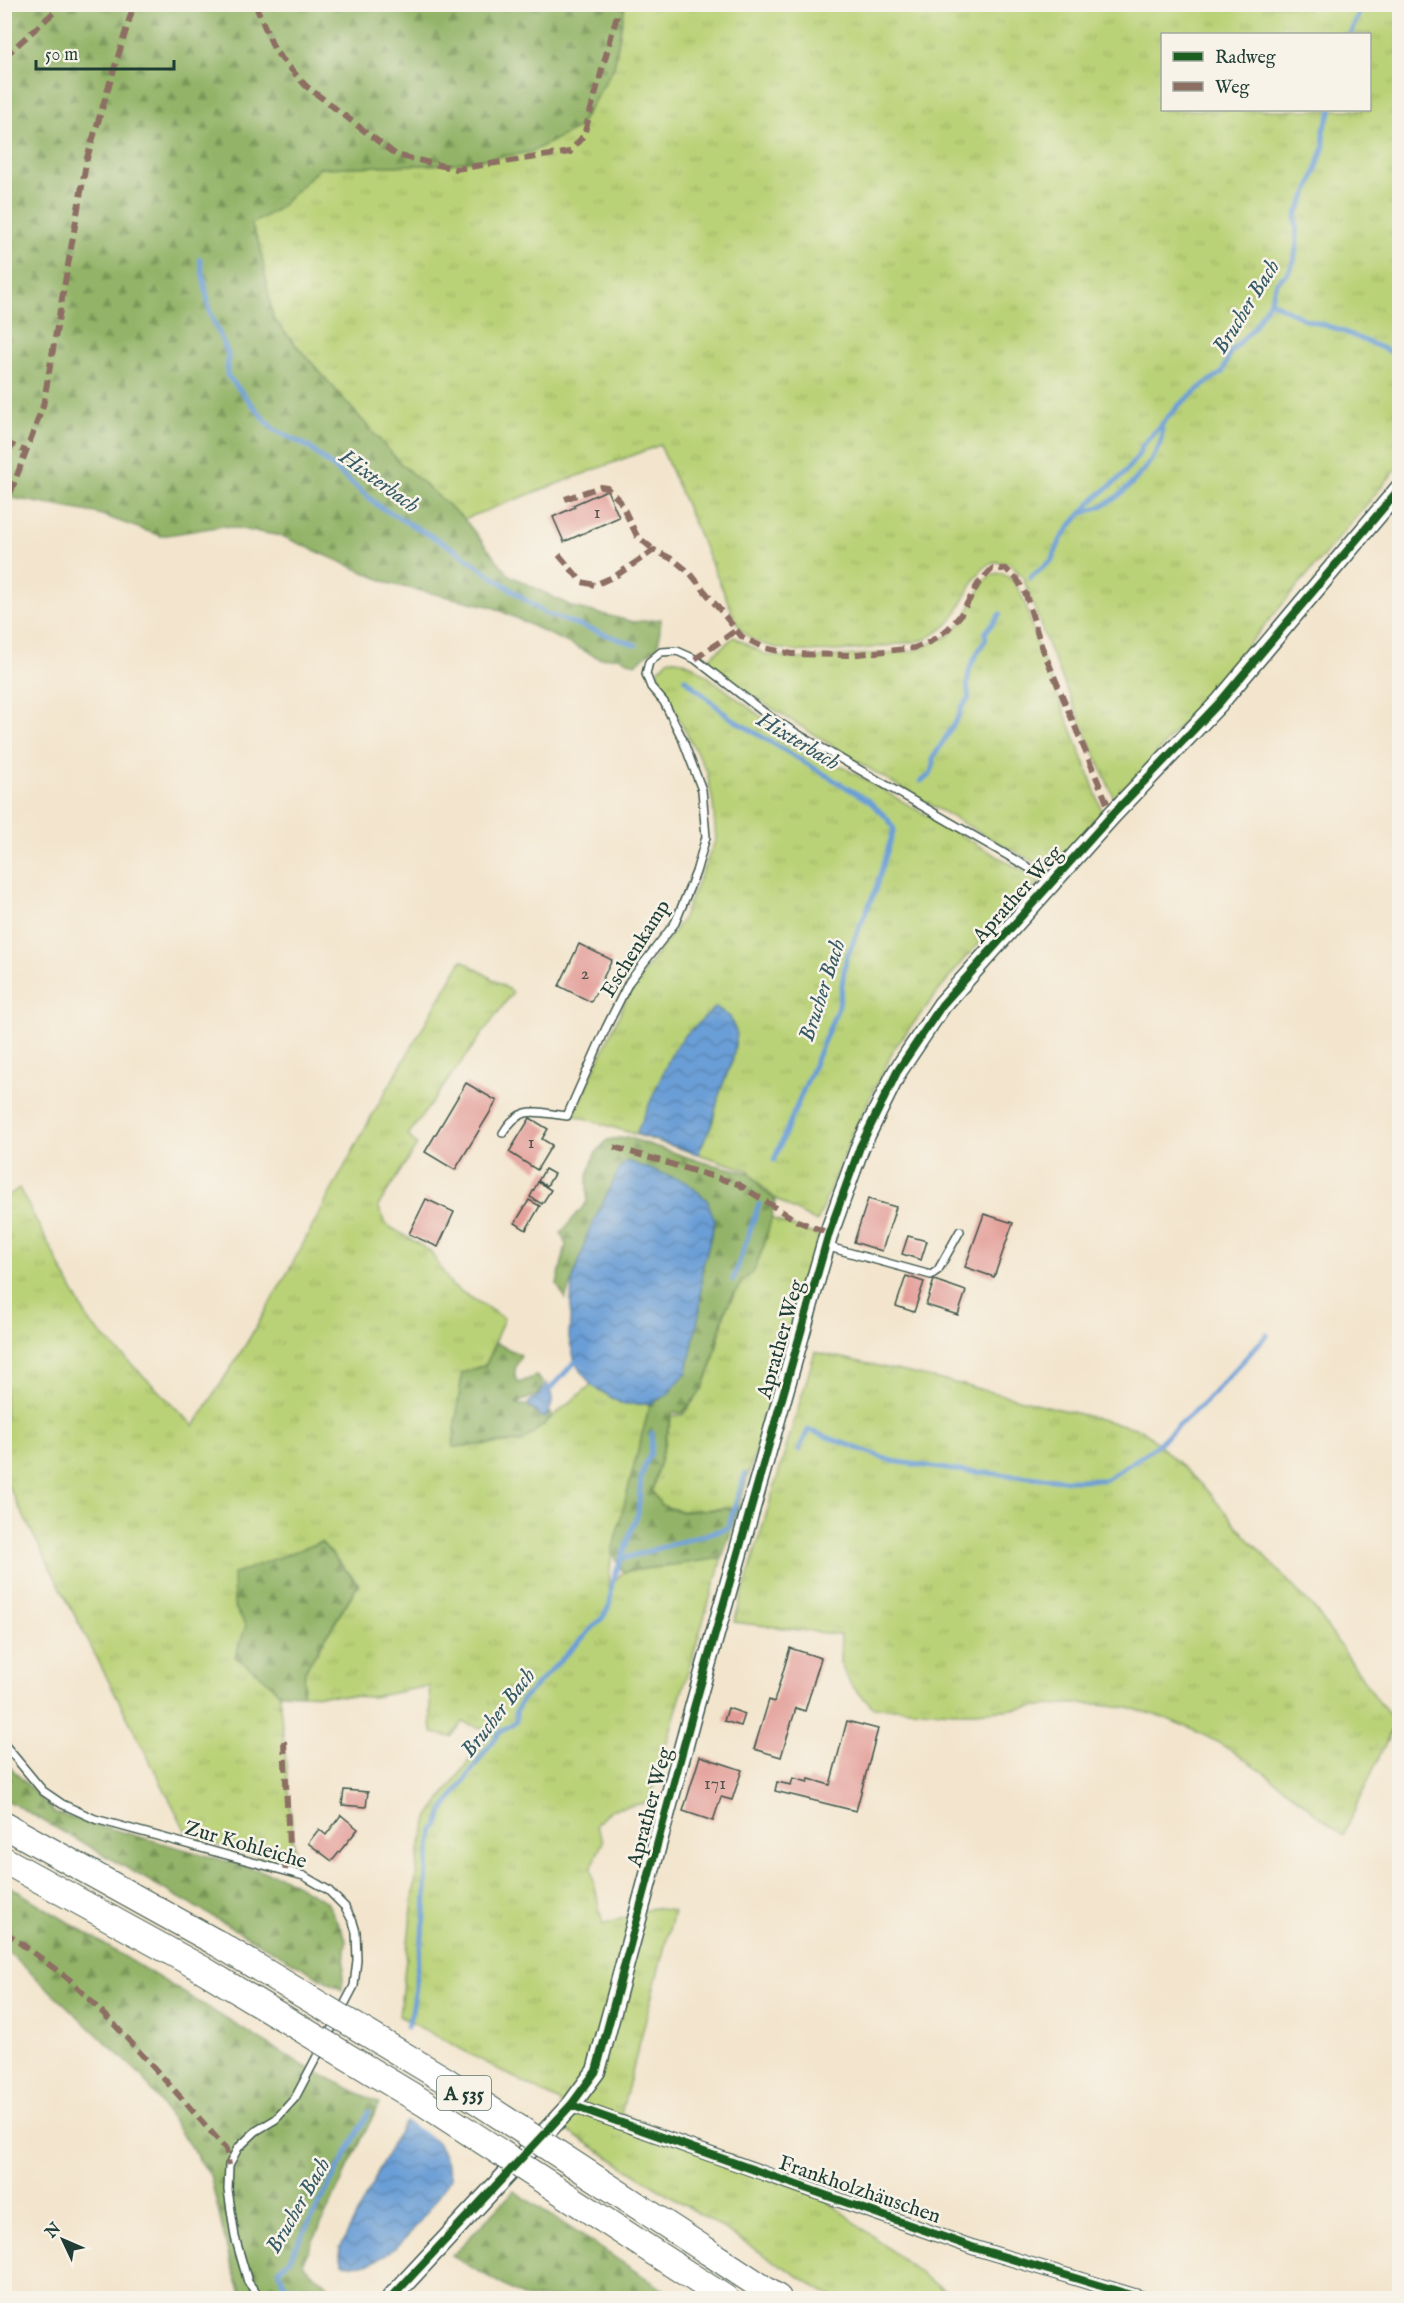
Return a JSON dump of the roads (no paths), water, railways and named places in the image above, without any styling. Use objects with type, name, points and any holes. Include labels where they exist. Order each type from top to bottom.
[{"type":"highway","name":"A 535","points":[[4,1826],[217,1943],[445,2080],[778,2298]]},
{"type":"highway","name":"A 535","points":[[4,1860],[202,1969],[424,2103],[724,2298]]},
{"type":"street","name":"Aprather Weg","points":[[391,2298],[571,2105],[596,2071],[691,1719],[825,1246],[860,1147],[897,1072],[942,1005],[1052,882],[1220,702],[1400,488]]},
{"type":"street","name":"Frankholzhäuschen","points":[[571,2105],[972,2247],[1141,2298]]},
{"type":"lane","name":"Eschenkamp","points":[[503,1133],[512,1118],[524,1112],[567,1116],[629,982],[675,922],[696,872],[706,837],[702,790],[682,738],[664,702],[651,687],[646,674],[649,662],[661,652],[677,651],[695,659],[761,710],[801,736],[1052,882]]},
{"type":"lane","points":[[825,1246],[930,1275],[938,1270],[960,1231]]},
{"type":"lane","name":"Zur Kohleiche","points":[[4,1744],[43,1791],[62,1804],[95,1820],[304,1876],[328,1890],[345,1907],[353,1922],[357,1960],[354,1986],[310,2073],[296,2098],[276,2119],[256,2131],[238,2148],[229,2165],[228,2190],[235,2237],[248,2282],[260,2298]]},
{"type":"water","points":[[716,1007],[730,1017],[737,1034],[733,1059],[720,1092],[712,1124],[698,1154],[636,1134],[671,1055],[683,1037]]},
{"type":"water","points":[[627,1161],[686,1182],[707,1200],[715,1221],[702,1269],[700,1309],[687,1372],[667,1395],[650,1404],[622,1404],[591,1385],[575,1362],[569,1338],[572,1282],[587,1235],[620,1168]]},
{"type":"water","points":[[546,1383],[551,1392],[552,1404],[545,1417],[541,1417],[528,1404],[540,1395]]},
{"type":"water","points":[[407,2120],[437,2143],[451,2178],[418,2224],[387,2254],[367,2264],[343,2263],[340,2248],[395,2138]]},
{"type":"waterway","name":"Brucher Bach","points":[[1350,33],[1363,4]]},
{"type":"waterway","name":"Brucher Bach","points":[[1030,578],[1052,560],[1061,539],[1072,524],[1094,499],[1120,478],[1138,456],[1142,446],[1179,405],[1222,373],[1230,353],[1254,327],[1270,301],[1277,282],[1288,273],[1294,261],[1297,243],[1296,216],[1311,185],[1324,146],[1323,130],[1332,111]]},
{"type":"waterway","name":"Hixterbach","points":[[200,259],[210,313],[228,354],[227,375],[273,429],[309,447],[380,507],[454,549],[544,613],[636,645]]},
{"type":"waterway","points":[[1270,301],[1304,319],[1337,329],[1396,354],[1400,353]]},
{"type":"waterway","name":"Brucher Bach","points":[[1084,513],[1114,499],[1147,466],[1159,445],[1162,435],[1161,426]]},
{"type":"waterway","name":"Brucher Bach","points":[[921,781],[930,775],[933,758],[960,714],[961,708],[969,699],[970,667],[986,639],[985,633],[1000,614]]},
{"type":"waterway","name":"Brucher Bach","points":[[685,679],[729,717],[869,801],[887,818],[894,829],[875,891],[846,959],[839,1005],[774,1160]]},
{"type":"waterway","name":"Brucher Bach","points":[[733,1280],[759,1204]]},
{"type":"waterway","points":[[799,1450],[808,1430],[892,1461],[953,1470],[1064,1480],[1105,1480],[1151,1450],[1206,1401],[1267,1335]]},
{"type":"waterway","points":[[550,1389],[575,1362]]},
{"type":"waterway","name":"Brucher Bach","points":[[407,2027],[416,1987],[425,1917],[427,1868],[433,1830],[438,1825],[443,1811],[486,1750],[499,1733],[516,1721],[516,1712],[521,1701],[604,1616],[610,1604],[612,1583],[638,1513],[641,1479],[651,1453],[652,1433]]},
{"type":"waterway","points":[[622,1559],[728,1528],[745,1474]]},
{"type":"waterway","name":"Brucher Bach","points":[[315,2298],[315,2295],[285,2286],[279,2270],[290,2258],[369,2112]]}]
